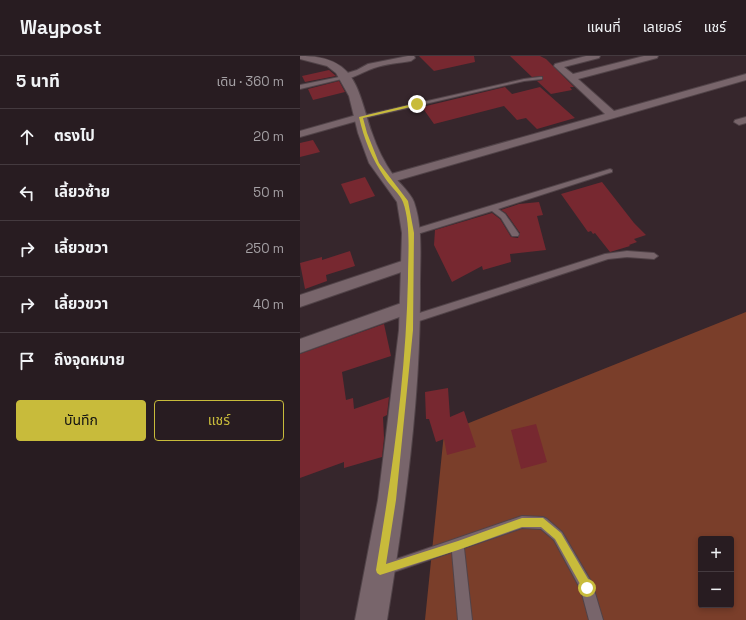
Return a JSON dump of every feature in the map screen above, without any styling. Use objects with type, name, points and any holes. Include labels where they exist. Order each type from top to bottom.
[{"type":"street","points":[[301,56],[331,64],[341,73],[355,96],[365,133],[377,163],[405,201],[411,233],[410,313],[392,500],[371,620]]},
{"type":"street","points":[[341,73],[398,56]]},
{"type":"street","points":[[596,56],[558,66],[612,115]]},
{"type":"street","points":[[570,78],[654,56]]},
{"type":"street","points":[[341,73],[360,72],[371,66],[411,58]]},
{"type":"street","points":[[388,179],[612,115],[739,84],[746,78]]},
{"type":"street","points":[[300,134],[360,117]]},
{"type":"street","points":[[300,301],[411,263]]},
{"type":"street","points":[[300,346],[410,313]]},
{"type":"lane","points":[[300,87],[341,73]]},
{"type":"lane","points":[[360,117],[524,80],[540,78]]},
{"type":"lane","points":[[411,233],[610,171]]},
{"type":"lane","points":[[493,208],[503,216],[515,234]]},
{"type":"lane","points":[[410,313],[608,256],[627,254],[654,256]]},
{"type":"lane","points":[[380,570],[458,545],[522,522],[543,523],[558,536],[587,588],[596,620]]},
{"type":"lane","points":[[458,545],[465,620]]},
{"type":"shaded area","points":[[746,312],[746,620],[425,620],[444,433]]},
{"type":"building","points":[[419,56],[474,56],[475,62],[434,71]]},
{"type":"building","points":[[510,56],[540,56],[546,59],[574,87],[570,87],[572,90],[551,94],[537,81],[543,80],[543,76],[532,77]]},
{"type":"building","points":[[329,70],[336,76],[305,82],[302,76]]},
{"type":"building","points":[[339,81],[345,92],[313,100],[308,89]]},
{"type":"building","points":[[505,87],[512,94],[540,87],[575,118],[537,129],[526,118],[517,120],[504,106],[434,124],[422,107]]},
{"type":"building","points":[[313,140],[320,152],[300,157],[300,143]]},
{"type":"building","points":[[365,177],[375,196],[350,204],[341,184]]},
{"type":"building","points":[[602,182],[634,223],[646,235],[634,239],[637,242],[629,245],[630,246],[610,252],[595,233],[593,234],[591,231],[588,232],[561,194]]},
{"type":"building","points":[[539,202],[543,215],[537,216],[546,250],[510,254],[511,262],[483,270],[482,266],[452,282],[434,245],[435,230],[492,213],[500,219],[511,237],[518,238],[520,233],[506,213],[501,210],[519,204]]},
{"type":"building","points":[[350,251],[355,266],[326,275],[327,281],[305,289],[300,263],[322,257],[322,260]]},
{"type":"building","points":[[384,324],[391,356],[342,372],[346,400],[353,398],[354,409],[389,397],[387,415],[383,417],[384,438],[382,457],[344,468],[344,462],[300,478],[300,354]]},
{"type":"building","points":[[448,388],[450,417],[464,411],[476,447],[447,455],[444,439],[436,442],[429,419],[426,419],[425,392]]},
{"type":"building","points":[[536,424],[547,462],[521,469],[511,430]]},
{"type":"route","points":[[417,104],[360,117],[377,163],[405,201],[411,233],[410,330],[392,500],[380,570],[458,545],[522,522],[543,523],[558,536],[587,588]]}]
